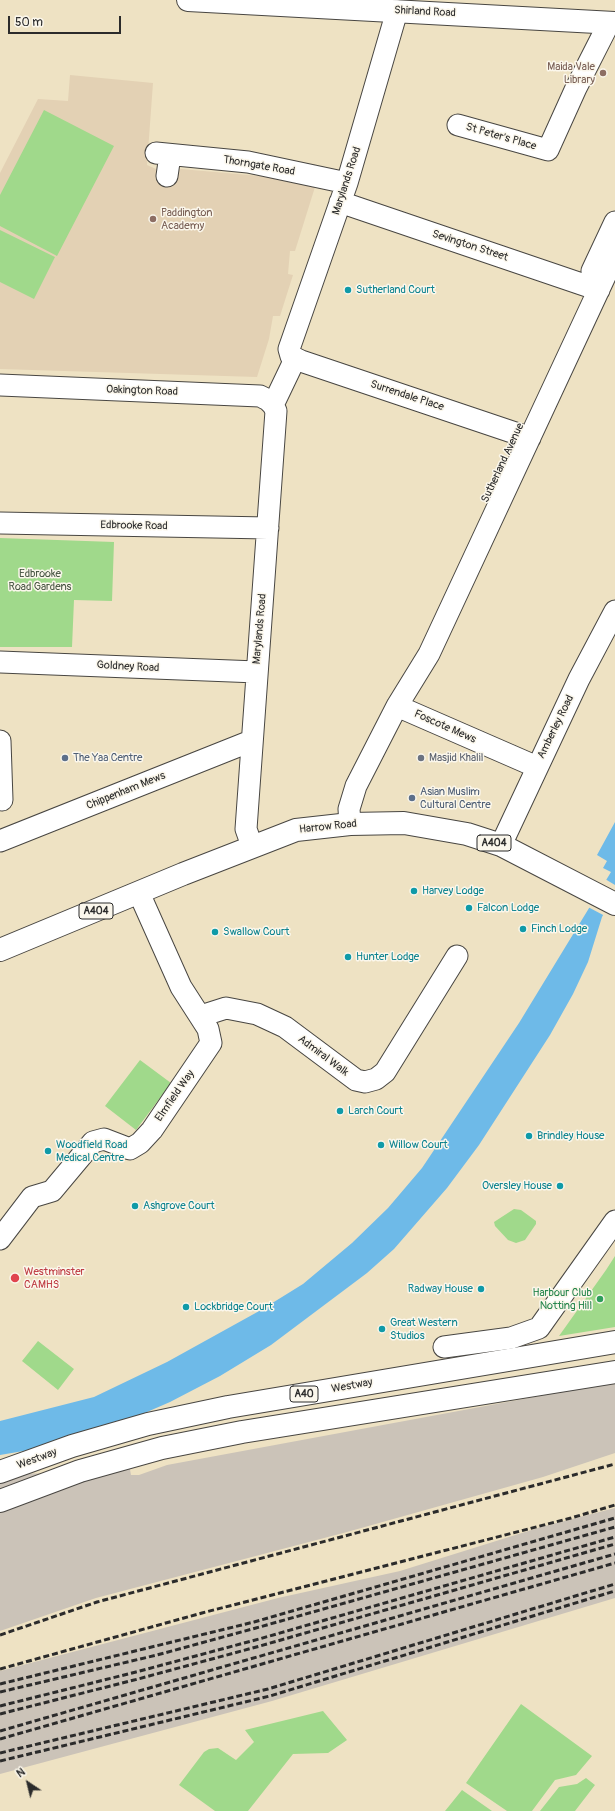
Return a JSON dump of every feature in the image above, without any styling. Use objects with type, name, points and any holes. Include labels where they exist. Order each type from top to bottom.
[{"type":"main road","name":"Shirland Road","points":[[188,0],[612,23]]},
{"type":"main road","name":"Harrow Road","points":[[0,950],[252,846],[296,830],[350,824],[391,822],[433,827],[467,834],[501,845],[615,904]]},
{"type":"main road","name":"Westway","points":[[0,1472],[72,1446],[148,1424],[228,1407],[615,1342]]},
{"type":"main road","points":[[0,1501],[80,1471],[162,1448],[242,1432],[615,1372]]},
{"type":"street","name":"Marylands Road","points":[[252,846],[246,829],[256,672],[268,528],[274,408],[347,183],[397,11]]},
{"type":"street","name":"St Peter's Place","points":[[458,125],[548,150],[576,88],[612,23]]},
{"type":"street","name":"Thorngate Road","points":[[167,176],[163,154],[248,162],[347,183]]},
{"type":"street","name":"Sevington Street","points":[[340,202],[593,287]]},
{"type":"street","name":"Sutherland Avenue","points":[[350,824],[350,809],[356,786],[397,706],[416,648],[524,435],[593,287],[615,222]]},
{"type":"street","name":"Sutherland Avenue","points":[[593,287],[615,256]]},
{"type":"street","name":"Surrendale Place","points":[[292,354],[524,435]]},
{"type":"street","name":"Oakington Road","points":[[0,385],[260,396],[268,400],[274,408]]},
{"type":"street","name":"Edbrooke Road","points":[[0,523],[268,528]]},
{"type":"street","name":"Amberley Road","points":[[501,845],[537,767],[615,610]]},
{"type":"street","name":"Goldney Road","points":[[0,662],[256,672]]},
{"type":"street","name":"Foscote Mews","points":[[397,706],[537,767]]},
{"type":"street","name":"Chippenham Mews","points":[[0,841],[251,741]]},
{"type":"street","points":[[0,742],[2,800]]},
{"type":"street","name":"Elmfield Way","points":[[5,1233],[32,1197],[39,1194],[47,1194],[52,1191],[93,1142],[104,1139],[130,1149],[140,1143],[152,1130],[211,1043],[208,1029],[184,991],[139,893]]},
{"type":"street","name":"Admiral Walk","points":[[201,1016],[226,1008],[257,1014],[285,1027],[356,1080],[365,1082],[376,1078],[385,1072],[457,956]]},
{"type":"street","points":[[444,1347],[511,1338],[539,1328],[615,1221]]},
{"type":"shaded area","name":"Paddington Academy","points":[[70,75],[153,83],[147,165],[156,169],[158,174],[157,181],[174,182],[177,171],[181,169],[260,176],[315,187],[295,251],[290,251],[288,274],[293,275],[280,316],[273,316],[269,339],[257,377],[0,369],[0,173],[38,99],[68,101]]},
{"type":"shaded area","points":[[615,1382],[615,1453],[543,1477],[347,1532],[96,1598],[0,1631],[0,1473],[81,1474],[129,1464],[131,1475],[139,1475],[167,1465]]},
{"type":"shaded area","points":[[615,1508],[615,1598],[272,1701],[0,1774],[0,1671],[278,1598],[400,1571],[541,1527]]},
{"type":"green space","points":[[44,110],[114,146],[57,256],[0,226],[0,195]]},
{"type":"green space","points":[[0,230],[55,257],[34,299],[0,282]]},
{"type":"green space","name":"Edbrooke Road Gardens","points":[[0,538],[114,542],[112,601],[74,600],[72,647],[0,647]]},
{"type":"green space","points":[[140,1060],[171,1083],[136,1130],[105,1106]]},
{"type":"green space","points":[[514,1209],[521,1210],[536,1221],[536,1224],[525,1240],[516,1243],[508,1240],[495,1226],[494,1222]]},
{"type":"green space","name":"Harbour Club Notting Hill","points":[[615,1256],[615,1327],[559,1336],[606,1270]]},
{"type":"green space","points":[[38,1341],[74,1369],[58,1390],[22,1361]]},
{"type":"green space","points":[[521,1704],[592,1756],[576,1775],[555,1780],[532,1811],[507,1811],[466,1783]]},
{"type":"green space","points":[[323,1711],[347,1740],[328,1753],[293,1754],[248,1811],[215,1811],[179,1785],[204,1752],[209,1749],[218,1748],[236,1760],[254,1742],[245,1730]]},
{"type":"green space","points":[[586,1778],[595,1785],[575,1811],[540,1811],[559,1787],[577,1784]]},
{"type":"green space","points":[[462,1790],[492,1811],[445,1811]]},
{"type":"water","points":[[615,822],[615,894],[602,917],[588,962],[573,994],[550,1035],[479,1145],[447,1188],[394,1249],[367,1273],[271,1345],[220,1376],[170,1402],[124,1422],[41,1448],[0,1455],[0,1421],[94,1397],[167,1362],[261,1310],[303,1284],[352,1243],[388,1208],[422,1168],[519,1023],[611,872],[603,868],[607,861],[597,855]]},
{"type":"pier","points":[[605,879],[615,885],[615,898],[605,916],[588,907]]},
{"type":"railway","points":[[0,1635],[97,1602],[615,1464]]},
{"type":"railway","points":[[0,1669],[202,1613],[571,1518],[615,1505]]},
{"type":"railway","points":[[0,1684],[254,1622],[615,1518]]},
{"type":"railway","points":[[0,1692],[157,1655],[615,1527]]},
{"type":"railway","points":[[0,1706],[259,1639],[615,1537]]},
{"type":"railway","points":[[0,1714],[260,1646],[615,1544]]},
{"type":"railway","points":[[0,1731],[615,1554]]},
{"type":"railway","points":[[0,1739],[615,1563]]},
{"type":"railway","points":[[0,1753],[268,1689],[615,1584]]},
{"type":"railway","points":[[0,1761],[270,1696],[615,1591]]},
{"type":"place","name":"Maida Vale Library","points":[[603,73]]},
{"type":"place","name":"Paddington Academy","points":[[153,219]]},
{"type":"place","name":"Sutherland Court","points":[[348,290]]},
{"type":"place","name":"The Yaa Centre","points":[[65,758]]},
{"type":"place","name":"Masjid Khalil","points":[[421,758]]},
{"type":"place","name":"Asian Muslim Cultural Centre","points":[[412,798]]},
{"type":"place","name":"Harvey Lodge","points":[[414,891]]},
{"type":"place","name":"Falcon Lodge","points":[[469,908]]},
{"type":"place","name":"Finch Lodge","points":[[523,929]]},
{"type":"place","name":"Swallow Court","points":[[215,932]]},
{"type":"place","name":"Hunter Lodge","points":[[348,957]]},
{"type":"place","name":"Larch Court","points":[[340,1111]]},
{"type":"place","name":"Brindley House","points":[[529,1136]]},
{"type":"place","name":"Willow Court","points":[[381,1145]]},
{"type":"place","name":"Woodfield Road Medical Centre","points":[[48,1151]]},
{"type":"place","name":"Oversley House","points":[[560,1186]]},
{"type":"place","name":"Ashgrove Court","points":[[135,1206]]},
{"type":"place","name":"Westminster CAMHS","points":[[15,1278]]},
{"type":"place","name":"Radway House","points":[[481,1289]]},
{"type":"place","name":"Harbour Club Notting Hill","points":[[600,1299]]},
{"type":"place","name":"Lockbridge Court","points":[[186,1307]]},
{"type":"place","name":"Great Western Studios","points":[[382,1329]]}]
